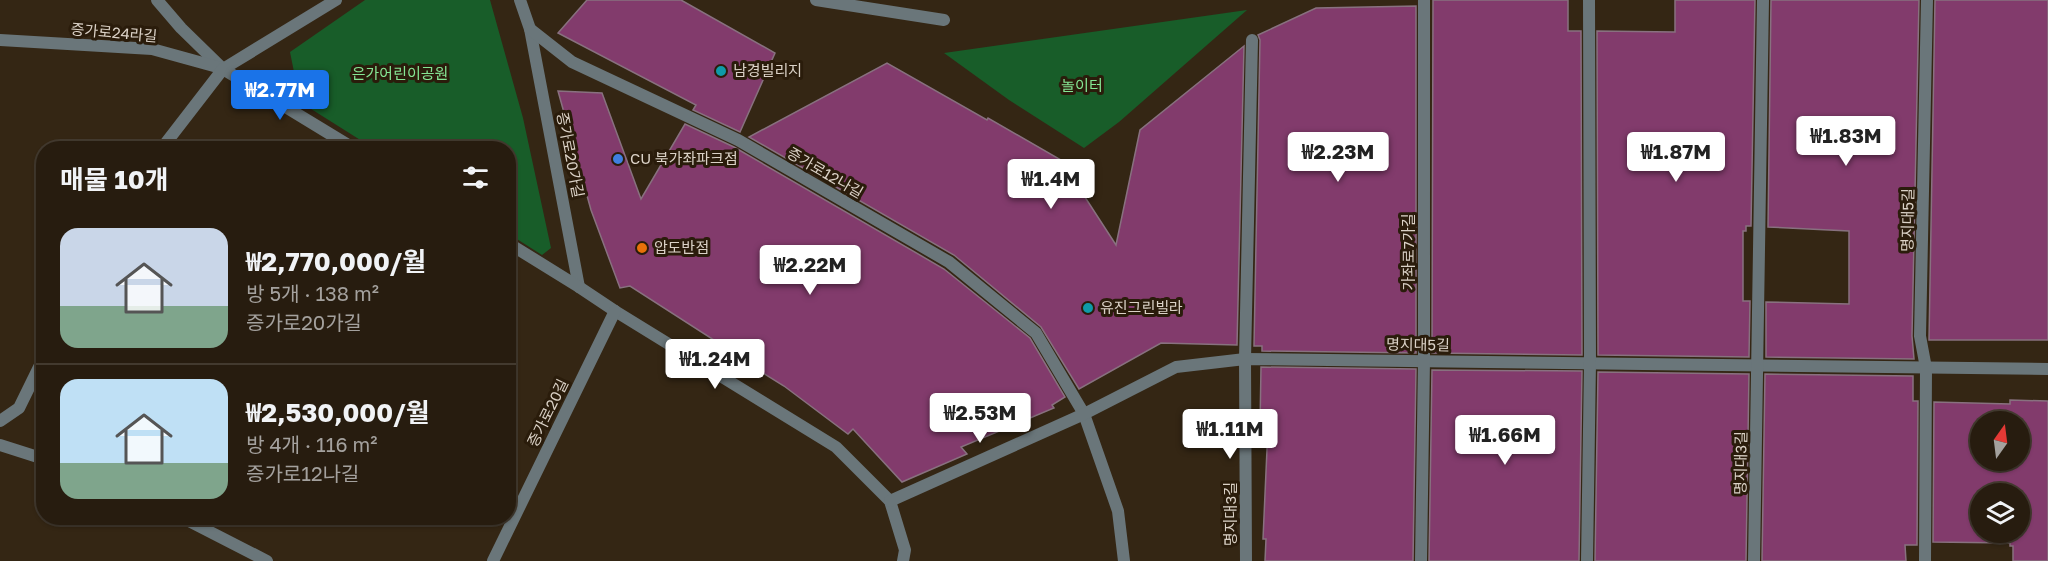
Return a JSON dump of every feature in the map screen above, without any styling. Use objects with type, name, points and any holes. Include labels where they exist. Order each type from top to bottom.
[{"type":"street","points":[[157,0],[181,28],[223,69],[341,141]]},
{"type":"street","points":[[167,141],[223,69],[336,0]]},
{"type":"street","points":[[520,0],[530,29]]},
{"type":"street","points":[[816,0],[944,20]]},
{"type":"street","name":"가좌로7가길","points":[[1424,0],[1424,360]]},
{"type":"street","points":[[1587,561],[1590,363],[1589,0]]},
{"type":"street","points":[[1757,365],[1763,0]]},
{"type":"street","name":"명지대5길","points":[[1926,368],[1920,336],[1927,0]]},
{"type":"street","name":"증가로20가길","points":[[530,29],[579,287]]},
{"type":"street","name":"증가로12나길","points":[[530,29],[572,62],[738,140],[949,262],[1036,333],[1084,414],[1118,511],[1124,561]]},
{"type":"street","name":"증가로24라길","points":[[0,40],[152,49],[223,69]]},
{"type":"street","points":[[1245,358],[1252,40]]},
{"type":"street","points":[[516,248],[836,447],[890,501],[905,550],[903,561]]},
{"type":"street","name":"증가로20길","points":[[516,514],[615,311]]},
{"type":"street","name":"명지대5길","points":[[1084,414],[1176,367],[1245,358],[2048,369]]},
{"type":"street","name":"명지대3길","points":[[1245,358],[1246,561]]},
{"type":"street","points":[[1421,561],[1424,360]]},
{"type":"street","name":"명지대3길","points":[[1754,561],[1757,365]]},
{"type":"street","points":[[1925,561],[1926,368]]},
{"type":"street","points":[[0,421],[19,408],[36,373]]},
{"type":"street","points":[[890,501],[1084,414]]},
{"type":"street","points":[[0,445],[36,456]]},
{"type":"street","points":[[197,525],[267,561]]},
{"type":"street","name":"증가로20길","points":[[493,561],[511,525]]},
{"type":"green space","name":"은가어린이공원","points":[[365,0],[490,0],[523,118],[551,248],[542,255],[516,238],[516,141],[362,141],[300,102],[290,52]]},
{"type":"green space","name":"놀이터","points":[[1247,10],[1119,122],[1084,148],[1009,100],[944,53]]},
{"type":"building","points":[[587,0],[681,0],[775,53],[740,132],[693,110],[696,105],[558,33]]},
{"type":"building","points":[[1433,0],[1568,0],[1568,31],[1581,31],[1582,355],[1432,353]]},
{"type":"building","points":[[1675,0],[1755,0],[1751,226],[1746,226],[1746,231],[1743,231],[1743,301],[1750,301],[1749,357],[1598,355],[1597,31],[1675,32]]},
{"type":"building","points":[[1771,0],[1919,0],[1912,336],[1914,359],[1766,357],[1766,302],[1849,304],[1849,231],[1768,227]]},
{"type":"building","points":[[1935,0],[2048,0],[2048,340],[1929,340]]},
{"type":"building","points":[[1416,6],[1416,353],[1262,351],[1262,346],[1254,346],[1260,40],[1258,35],[1316,8]]},
{"type":"building","points":[[1244,46],[1237,345],[1161,343],[1079,389],[1041,327],[954,255],[749,137],[887,63],[1061,160],[1116,245],[1140,130]]},
{"type":"building","points":[[558,91],[602,93],[641,199],[685,124],[734,147],[944,269],[1030,338],[1065,397],[1052,405],[1054,408],[961,447],[967,454],[902,482],[853,429],[848,434],[784,386],[630,286],[620,288],[591,210]]},
{"type":"building","points":[[1261,367],[1416,369],[1413,561],[1265,561],[1266,539],[1263,539],[1268,427],[1260,426]]},
{"type":"building","points":[[1432,370],[1582,371],[1579,561],[1429,561]]},
{"type":"building","points":[[1598,372],[1749,374],[1746,561],[1595,561]]},
{"type":"building","points":[[1765,374],[1913,376],[1913,401],[1918,401],[1917,545],[1905,545],[1906,561],[1762,561]]},
{"type":"building","points":[[2010,400],[2048,401],[2048,561],[2013,561],[2013,546],[2010,546],[2010,543],[2030,543],[2030,483],[1970,483],[1970,542],[1933,542],[1934,402],[2010,404]]},
{"type":"place","name":"남경빌리지","points":[[721,71]]},
{"type":"place","name":"CU 북가좌파크점","points":[[618,159]]},
{"type":"place","name":"압도반점","points":[[642,248]]},
{"type":"place","name":"유진그린빌라","points":[[1088,308]]}]
